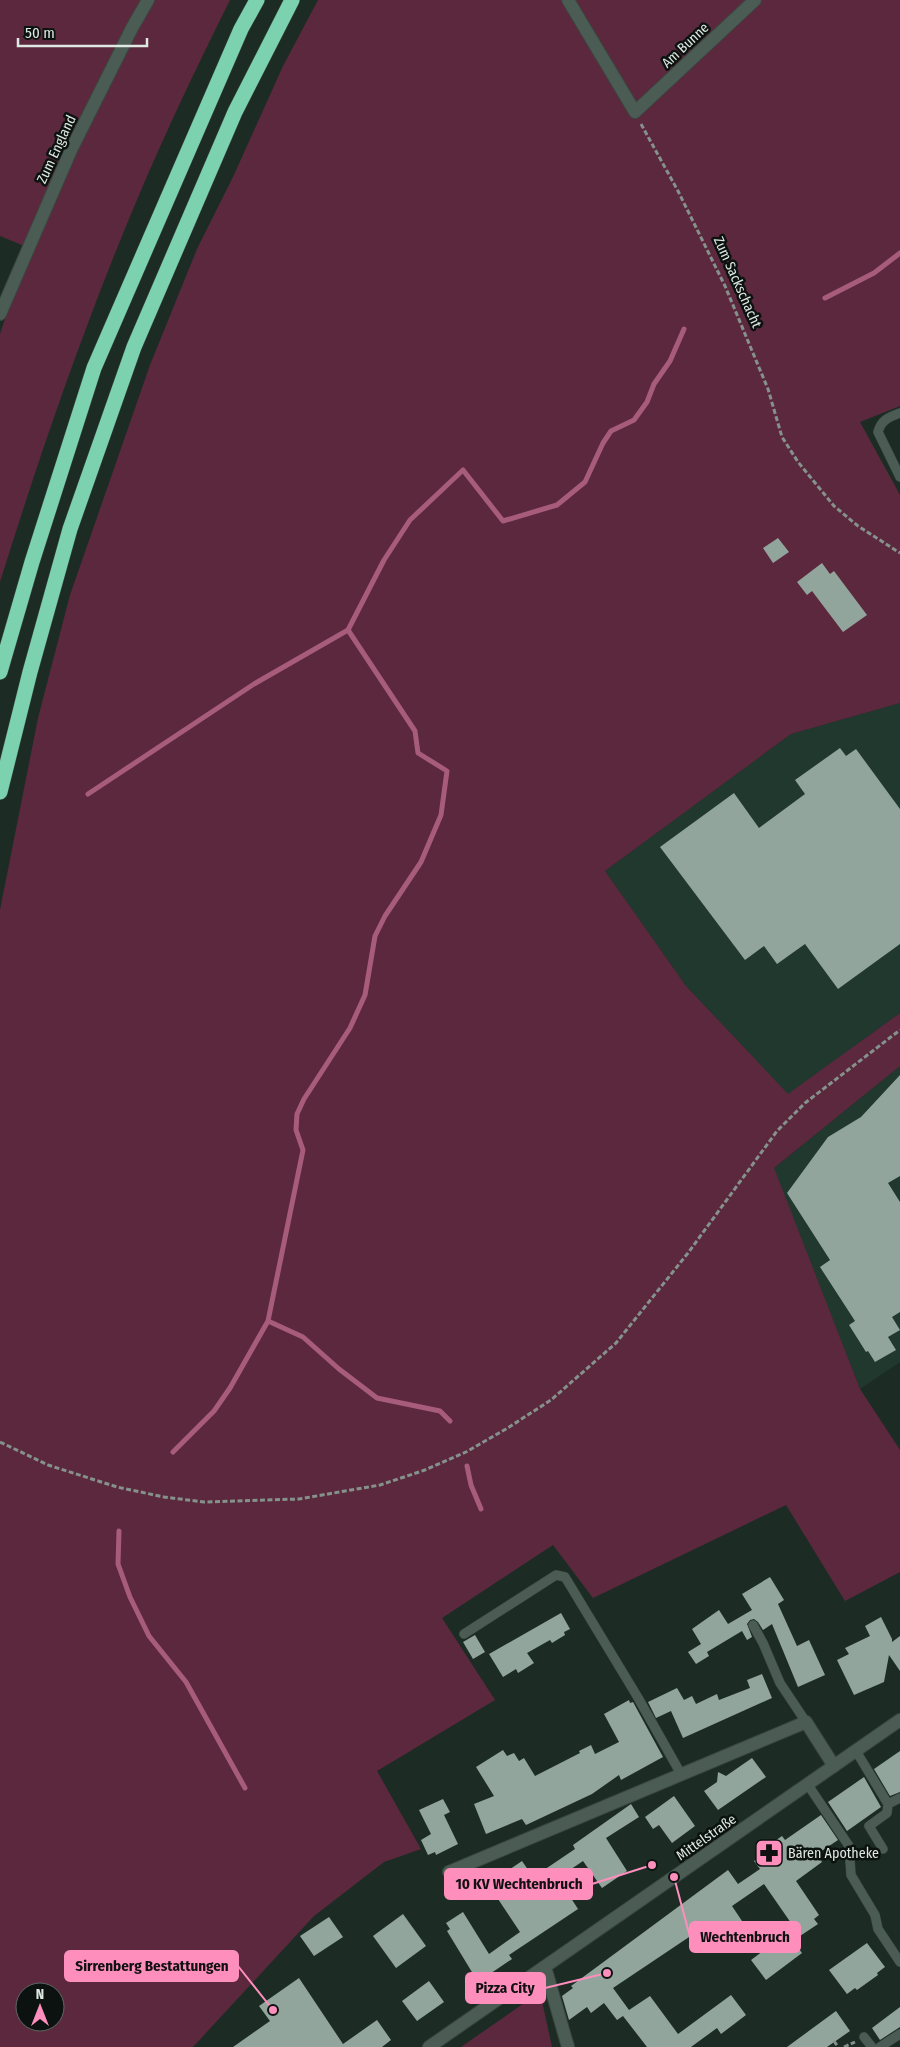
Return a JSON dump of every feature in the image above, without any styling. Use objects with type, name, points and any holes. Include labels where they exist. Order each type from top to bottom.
[{"type":"highway","points":[[0,672],[32,562],[94,368],[229,56],[257,0]]},
{"type":"highway","points":[[0,792],[30,672],[70,528],[134,347],[235,112],[292,0]]},
{"type":"street","name":"Zum England","points":[[0,314],[71,150],[148,0]]},
{"type":"street","points":[[568,0],[635,112]]},
{"type":"street","name":"Am Bunne","points":[[635,112],[755,0]]},
{"type":"street","name":"Mittelstraße","points":[[429,2047],[900,1720]]},
{"type":"street","points":[[449,1872],[806,1722],[834,1766]]},
{"type":"street","points":[[545,1967],[568,2047]]},
{"type":"lane","points":[[900,412],[884,419],[879,426],[878,432],[900,478]]},
{"type":"lane","points":[[464,1634],[556,1575],[565,1577],[637,1696],[681,1774]]},
{"type":"lane","points":[[753,1626],[763,1643],[780,1683],[806,1722]]},
{"type":"lane","points":[[856,1751],[888,1804],[887,1813],[869,1826],[883,1849]]},
{"type":"lane","points":[[808,1785],[848,1846],[851,1875],[875,1914],[878,1930],[900,1962]]},
{"type":"lane","points":[[888,1804],[900,1798]]},
{"type":"lane","points":[[880,2047],[900,2034]]},
{"type":"lane","points":[[864,2037],[872,2047]]},
{"type":"path","name":"Zum Sackschacht","points":[[635,112],[678,191],[725,286],[768,389],[782,436],[786,443],[798,462],[834,506],[858,526],[900,553]]},
{"type":"path","points":[[0,1442],[48,1464],[117,1488],[204,1502],[300,1499],[380,1485],[426,1470],[466,1452],[506,1430],[551,1400],[616,1343],[688,1253],[777,1131],[805,1103],[900,1030]]},
{"type":"path","points":[[834,2041],[838,2047]]},
{"type":"shaded area","points":[[0,0],[230,0],[149,172],[102,288],[58,405],[0,582],[0,334],[29,248],[0,236]]},
{"type":"shaded area","points":[[318,0],[900,0],[900,406],[860,422],[900,495],[900,703],[791,734],[605,871],[686,986],[788,1094],[900,1013],[900,1066],[774,1168],[860,1389],[900,1450],[900,1572],[845,1601],[786,1505],[593,1598],[553,1545],[442,1618],[495,1700],[377,1771],[421,1849],[384,1862],[314,1916],[193,2047],[0,2047],[0,910],[38,718],[70,595],[150,365],[197,249],[233,177],[283,66]]},
{"type":"shaded area","points":[[900,703],[900,1013],[788,1095],[686,986],[605,871],[791,734]]},
{"type":"shaded area","points":[[900,1066],[900,1362],[860,1389],[773,1169]]},
{"type":"shaded area","points":[[540,1992],[552,2047],[461,2047]]},
{"type":"building","points":[[778,538],[789,552],[773,563],[763,548]]},
{"type":"building","points":[[822,563],[830,574],[834,571],[867,615],[843,632],[812,591],[807,595],[797,582]]},
{"type":"building","points":[[840,748],[846,756],[856,749],[900,809],[900,944],[838,989],[805,944],[777,964],[764,946],[745,960],[660,847],[734,793],[759,828],[805,794],[795,780]]},
{"type":"building","points":[[900,1075],[900,1176],[888,1183],[900,1202],[900,1312],[892,1317],[900,1330],[888,1337],[896,1350],[875,1362],[868,1351],[866,1352],[849,1325],[855,1321],[820,1267],[830,1260],[787,1193],[828,1137],[861,1117]]},
{"type":"building","points":[[770,1577],[784,1600],[778,1604],[797,1646],[809,1640],[825,1675],[798,1687],[772,1624],[763,1630],[754,1619],[750,1620],[747,1624],[752,1637],[747,1640],[742,1631],[707,1652],[709,1656],[696,1664],[688,1652],[701,1644],[692,1629],[719,1610],[728,1624],[752,1610],[742,1594]]},
{"type":"building","points":[[561,1613],[570,1629],[564,1632],[565,1635],[552,1643],[550,1640],[527,1653],[534,1663],[518,1673],[516,1669],[503,1677],[489,1654]]},
{"type":"building","points":[[881,1617],[892,1642],[900,1636],[900,1671],[889,1655],[884,1682],[854,1695],[837,1660],[849,1654],[845,1648],[870,1636],[865,1626]]},
{"type":"building","points":[[475,1635],[485,1652],[473,1659],[463,1642]]},
{"type":"building","points":[[762,1674],[772,1698],[683,1738],[671,1711],[656,1718],[648,1702],[677,1688],[684,1700],[692,1696],[696,1704],[717,1694],[719,1700],[750,1688],[747,1680]]},
{"type":"building","points":[[629,1700],[630,1703],[633,1702],[663,1757],[621,1780],[619,1775],[592,1794],[526,1825],[522,1819],[486,1834],[474,1804],[494,1796],[476,1767],[503,1750],[507,1756],[514,1753],[519,1761],[524,1758],[535,1776],[580,1753],[579,1751],[591,1745],[595,1754],[619,1742],[604,1714]]},
{"type":"building","points":[[900,1751],[900,1792],[890,1796],[874,1769]]},
{"type":"building","points":[[752,1758],[766,1777],[718,1810],[704,1791],[717,1782],[718,1772],[726,1776]]},
{"type":"building","points":[[864,1777],[881,1807],[847,1831],[828,1802]]},
{"type":"building","points":[[674,1796],[695,1826],[672,1843],[659,1825],[653,1829],[645,1817]]},
{"type":"building","points":[[443,1799],[450,1812],[444,1815],[458,1844],[436,1855],[435,1852],[428,1855],[421,1840],[431,1834],[419,1810]]},
{"type":"building","points":[[631,1804],[639,1817],[606,1838],[627,1871],[602,1888],[583,1861],[558,1878],[578,1909],[509,1955],[512,1959],[478,1982],[447,1931],[450,1929],[446,1923],[463,1912],[489,1954],[520,1932],[488,1884],[522,1861],[533,1877],[575,1849],[573,1845]]},
{"type":"building","points":[[821,1815],[838,1840],[817,1854],[822,1862],[796,1881],[819,1915],[814,1919],[818,1924],[800,1936],[764,1884],[732,1906],[744,1924],[726,1936],[722,1930],[714,1936],[707,1925],[613,1988],[629,2010],[650,1996],[678,2034],[731,1995],[746,2015],[721,2034],[717,2028],[691,2047],[647,2047],[623,2016],[617,2020],[604,2003],[591,2013],[587,2007],[569,2020],[562,1996],[573,1988],[571,1986],[728,1870],[738,1884],[760,1869],[754,1861],[772,1848],[769,1845],[782,1836],[785,1840]]},
{"type":"building","points":[[403,1914],[426,1946],[396,1968],[373,1936]]},
{"type":"building","points":[[329,1917],[343,1937],[314,1956],[300,1936]]},
{"type":"building","points":[[787,1933],[802,1953],[766,1980],[751,1960]]},
{"type":"building","points":[[867,1943],[885,1967],[877,1973],[878,1975],[857,1990],[855,1988],[847,1994],[829,1970]]},
{"type":"building","points":[[299,1978],[343,2044],[377,2020],[391,2040],[382,2047],[233,2047],[270,2021],[259,2006]]},
{"type":"building","points":[[429,1981],[444,2002],[417,2021],[402,2001]]},
{"type":"building","points":[[900,2007],[900,2027],[880,2040],[872,2028]]},
{"type":"building","points":[[836,2011],[850,2031],[827,2047],[787,2047]]},
{"type":"waterway","points":[[825,298],[874,273],[900,253]]},
{"type":"waterway","points":[[173,1452],[214,1411],[230,1388],[268,1321],[303,1150],[296,1130],[297,1114],[304,1099],[350,1028],[365,995],[375,936],[385,916],[421,862],[441,815],[447,771],[418,753],[415,731],[348,630],[384,560],[410,520],[463,470],[503,521],[557,505],[585,482],[603,443],[611,431],[634,420],[647,402],[654,384],[670,361],[684,329]]},
{"type":"waterway","points":[[88,794],[254,684],[348,630]]},
{"type":"waterway","points":[[268,1321],[303,1337],[339,1369],[377,1398],[440,1411],[450,1421]]},
{"type":"waterway","points":[[467,1466],[471,1485],[481,1509]]},
{"type":"waterway","points":[[119,1531],[118,1564],[130,1597],[149,1636],[186,1682],[245,1788]]},
{"type":"place","name":"Bären Apotheke","points":[[769,1853]]},
{"type":"place","name":"10 KV Wechtenbruch","points":[[652,1865]]},
{"type":"place","name":"Wechtenbruch","points":[[674,1877]]},
{"type":"place","name":"Pizza City","points":[[607,1973]]},
{"type":"place","name":"Sirrenberg Bestattungen","points":[[273,2010]]}]
